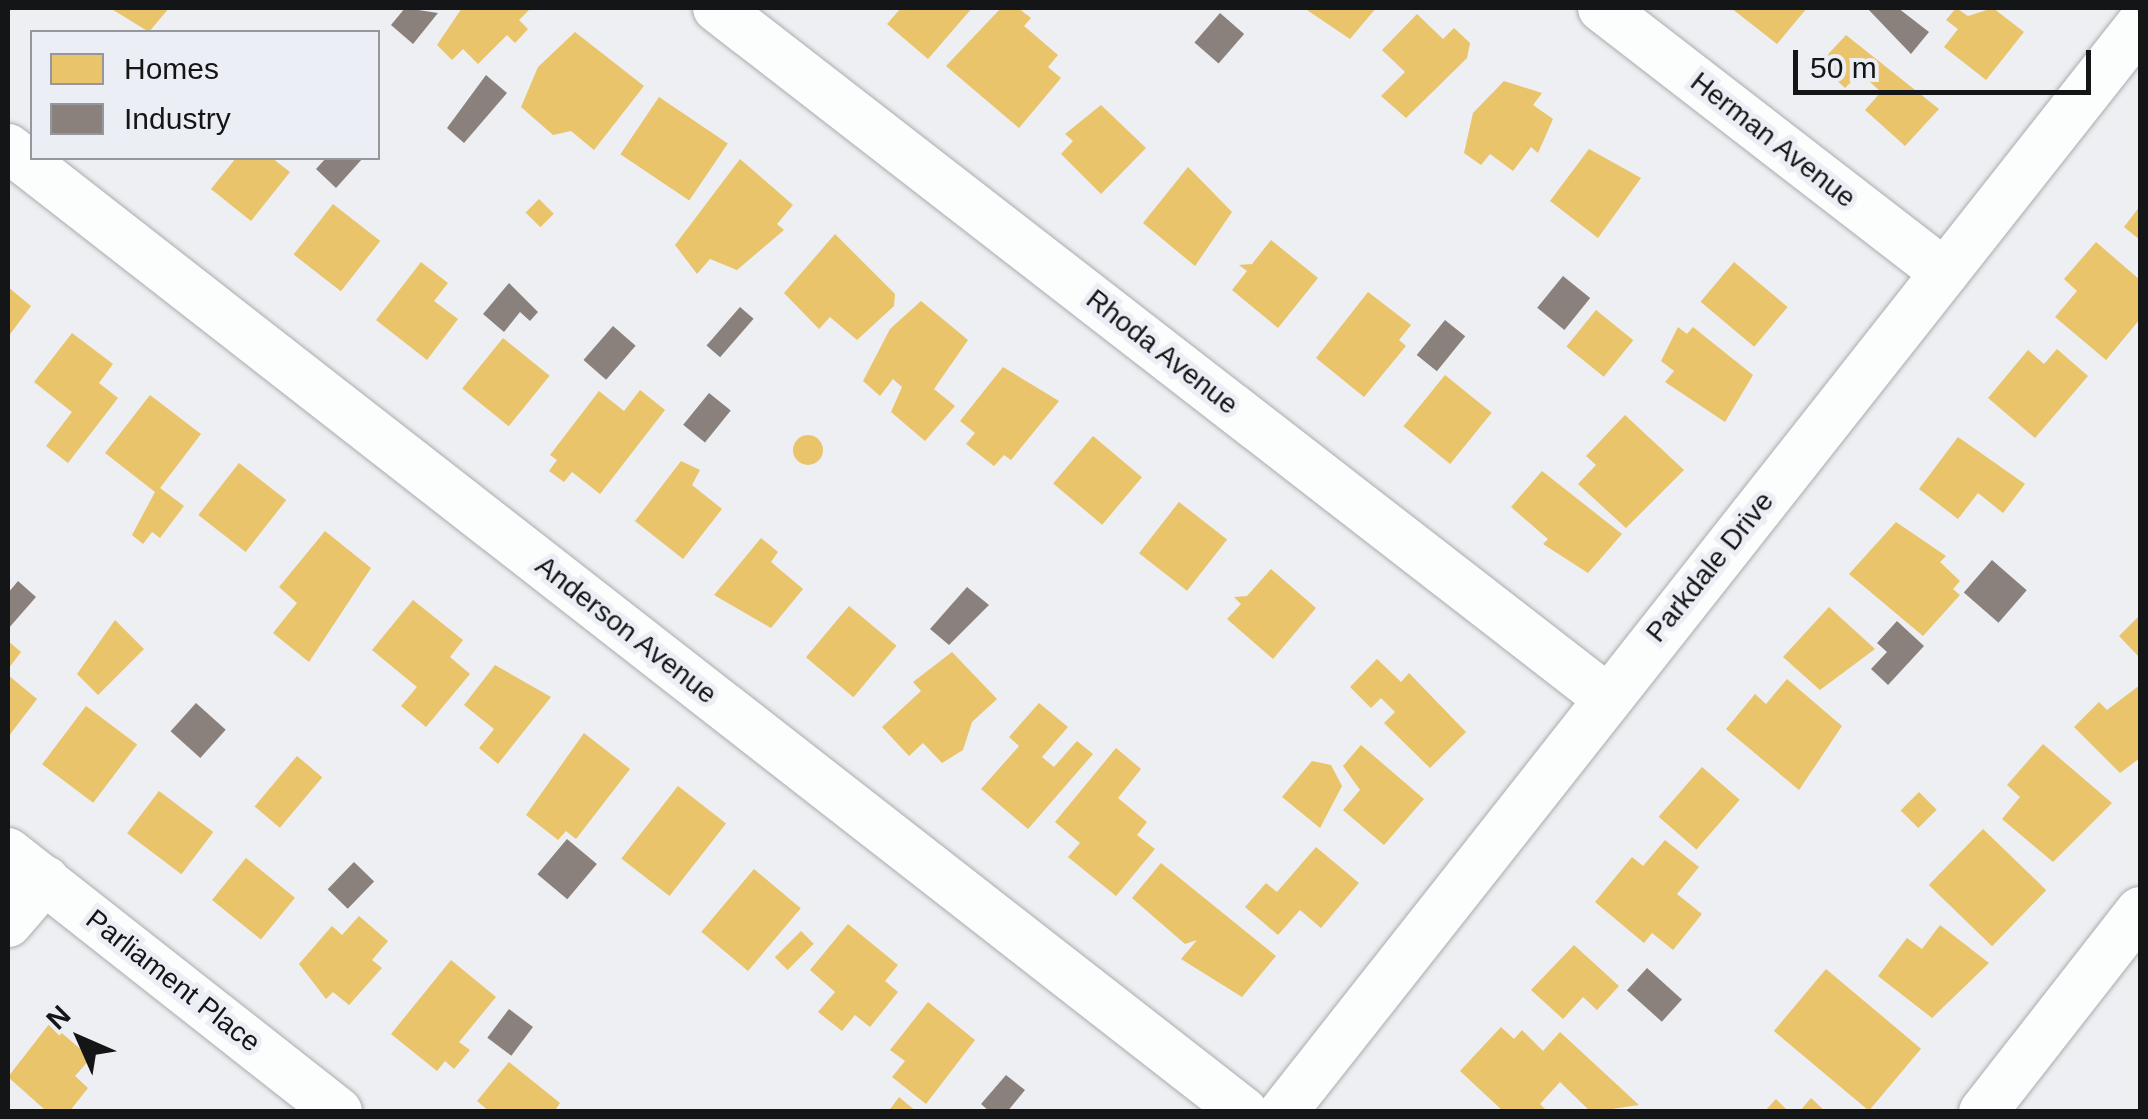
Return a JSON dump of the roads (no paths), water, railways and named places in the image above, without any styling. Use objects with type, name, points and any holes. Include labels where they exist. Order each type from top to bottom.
[{"type":"street","name":"Rhoda Avenue","points":[[717,8],[1606,697]]},
{"type":"street","name":"Herman Avenue","points":[[1602,8],[1945,273]]},
{"type":"street","name":"Parkdale Drive","points":[[1283,1112],[1606,697],[2140,26]]},
{"type":"street","name":"Anderson Avenue","points":[[8,148],[1244,1112]]},
{"type":"street","points":[[8,923],[26,866]]},
{"type":"street","name":"Parliament Place","points":[[26,866],[338,1112]]},
{"type":"street","points":[[1983,1112],[2140,911]]}]
